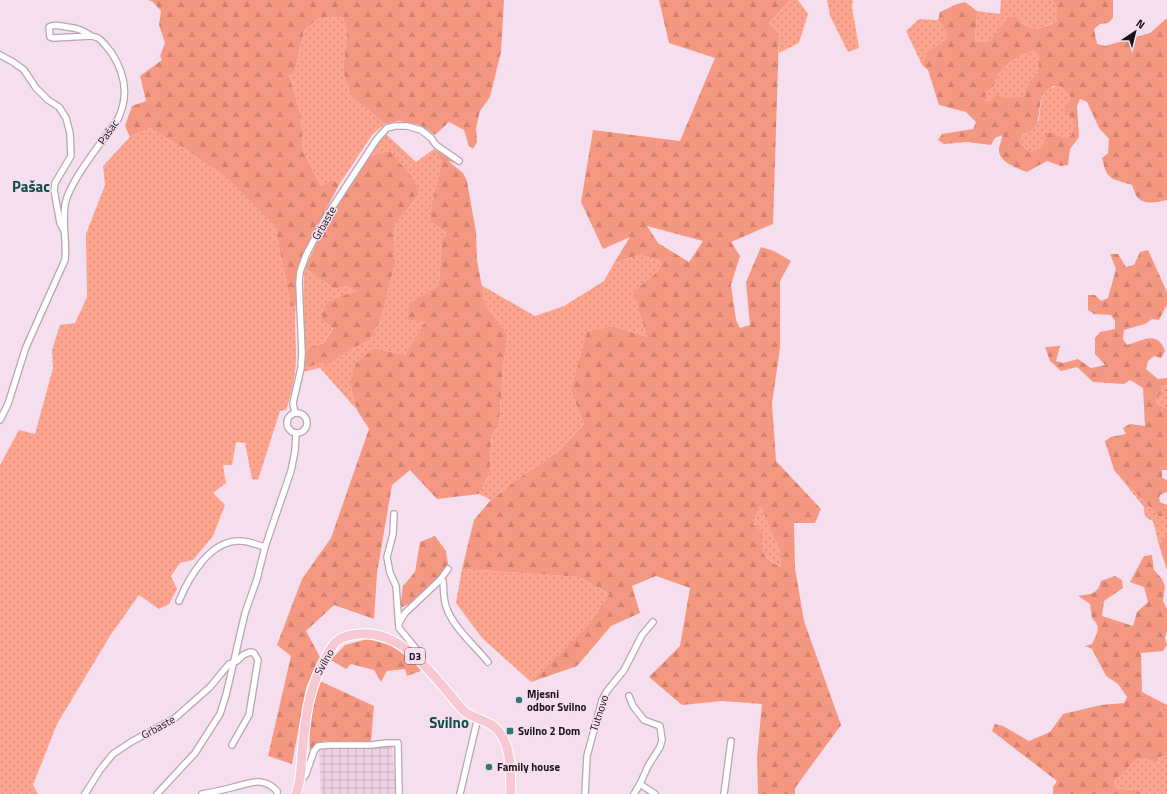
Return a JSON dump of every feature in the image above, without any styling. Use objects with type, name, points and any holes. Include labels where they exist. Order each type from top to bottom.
[{"type":"main road","name":"Svilno","points":[[297,793],[300,777],[306,710],[311,690],[327,655],[335,643],[350,635],[365,633],[389,639],[402,646],[422,662],[460,706],[468,713],[496,728],[508,748],[512,794]]},
{"type":"street","name":"Pašac","points":[[64,233],[65,203],[72,186],[118,119],[123,109],[124,84],[122,73],[118,64],[107,47],[99,39],[77,28],[49,27],[50,37],[53,38],[91,36]]},
{"type":"street","name":"Pašac","points":[[0,56],[13,62],[24,70],[36,88],[48,100],[59,107],[66,118],[70,133],[71,156],[55,183],[54,190],[60,223],[67,246],[65,260],[26,347],[8,404],[0,420]]},
{"type":"street","name":"Grbaste","points":[[158,794],[195,753],[220,714],[264,548],[291,471],[295,451],[296,434],[290,431],[287,426],[288,419],[295,413],[293,403],[301,368],[302,353],[299,290],[300,272],[306,255],[326,217],[349,180],[377,139],[387,128],[407,126],[421,130],[431,138],[436,145],[459,161]]},
{"type":"street","points":[[295,413],[305,416],[307,423],[307,426],[303,432],[296,434]]},
{"type":"street","name":"Svilno","points":[[394,514],[393,534],[387,556],[390,573],[396,586],[399,628],[422,656],[422,662]]},
{"type":"street","points":[[179,601],[185,586],[193,573],[216,548],[229,542],[241,541],[264,548]]},
{"type":"street","points":[[399,623],[405,613],[440,580],[448,569]]},
{"type":"street","points":[[440,580],[443,581],[444,600],[452,619],[488,662]]},
{"type":"street","name":"Tutnovo","points":[[585,794],[587,756],[602,700],[607,691],[624,670],[642,635],[653,622]]},
{"type":"street","name":"Grbaste","points":[[85,794],[100,770],[113,754],[131,742],[175,718],[210,687],[229,664],[237,661],[243,654],[250,652],[254,653],[258,660],[249,715],[232,744]]},
{"type":"street","points":[[629,696],[638,714],[644,720],[660,726],[662,740],[660,747],[648,766],[634,794]]},
{"type":"street","points":[[460,794],[478,718]]},
{"type":"street","points":[[724,794],[731,741]]},
{"type":"street","name":"Svilno","points":[[300,777],[304,777],[306,774],[314,751],[318,746],[398,743],[399,794]]},
{"type":"street","points":[[202,794],[253,781],[264,782],[271,785],[277,791],[277,794]]},
{"type":"street","points":[[640,784],[655,794]]},
{"type":"shaded area","points":[[790,0],[798,0],[808,14],[799,43],[779,53],[779,34],[769,23]]},
{"type":"shaded area","points":[[827,0],[853,0],[852,7],[859,48],[848,52],[830,16]]},
{"type":"shaded area","points":[[1001,0],[1052,0],[1056,5],[1058,20],[1044,27],[1033,28],[1024,24],[1016,16],[1009,17],[990,41],[975,41],[977,11],[1000,14]]},
{"type":"shaded area","points":[[343,17],[347,33],[343,71],[351,96],[385,124],[372,135],[339,185],[333,179],[321,186],[303,151],[301,116],[289,75],[294,74],[304,31],[319,18]]},
{"type":"shaded area","points":[[919,19],[938,20],[947,32],[946,39],[927,52],[922,65],[906,31]]},
{"type":"shaded area","points":[[1034,49],[1039,57],[1038,72],[1028,83],[1024,98],[984,101],[986,93],[992,88],[1001,71],[1014,60]]},
{"type":"shaded area","points":[[1061,85],[1071,98],[1076,121],[1071,136],[1064,138],[1044,137],[1043,145],[1038,151],[1030,152],[1020,141],[1023,134],[1039,120],[1041,102],[1045,93],[1049,89]]},
{"type":"shaded area","points":[[150,128],[184,148],[229,180],[275,226],[291,307],[296,305],[296,362],[292,390],[286,410],[280,411],[258,480],[252,479],[245,443],[236,442],[232,465],[223,465],[226,483],[213,493],[225,505],[213,536],[193,560],[180,563],[171,576],[177,589],[169,604],[159,609],[139,595],[110,636],[57,724],[33,785],[38,794],[0,794],[0,465],[19,430],[35,434],[53,368],[52,350],[60,325],[75,323],[87,297],[86,234],[105,185],[103,166],[130,137]]},
{"type":"shaded area","points":[[386,134],[416,162],[434,149],[442,162],[432,202],[430,221],[446,233],[442,239],[439,285],[410,304],[425,321],[405,355],[374,348],[350,384],[357,410],[320,368],[303,372],[305,351],[303,306],[304,272],[305,268],[334,289],[347,286],[356,291],[337,297],[333,327],[324,343],[310,347],[349,350],[369,341],[381,319],[395,263],[394,226],[420,193],[390,151],[369,157],[380,139]]},
{"type":"shaded area","points":[[639,255],[662,261],[658,271],[633,292],[647,337],[613,326],[571,391],[584,424],[560,450],[522,476],[491,500],[479,494],[490,473],[491,436],[499,425],[503,367],[508,335],[485,304],[481,285],[535,316],[564,306],[604,281],[614,263]]},
{"type":"shaded area","points":[[1167,385],[1167,409],[1157,404],[1156,399],[1160,395],[1163,386]]},
{"type":"shaded area","points":[[1114,470],[1158,516],[1167,516],[1167,533],[1159,545],[1153,521],[1148,519],[1144,513],[1144,507]]},
{"type":"shaded area","points":[[759,507],[763,510],[772,535],[779,547],[781,567],[766,557],[762,550],[761,532],[753,524]]},
{"type":"shaded area","points":[[462,569],[580,577],[609,594],[589,624],[531,682],[482,638],[456,603]]},
{"type":"shaded area","points":[[392,746],[396,794],[321,794],[319,751],[325,749]]},
{"type":"shaded area","points":[[1167,756],[1167,794],[1143,794],[1139,790],[1117,789],[1114,782],[1134,760],[1142,758],[1157,763],[1159,757]]},
{"type":"green space","points":[[148,0],[504,0],[501,52],[490,97],[480,111],[476,128],[477,142],[473,149],[469,146],[464,130],[449,122],[435,135],[420,125],[399,121],[385,124],[351,96],[343,71],[347,33],[343,17],[319,18],[304,31],[294,74],[289,75],[301,116],[303,151],[321,186],[333,179],[339,185],[304,251],[297,271],[296,305],[291,307],[275,226],[229,180],[184,148],[150,128],[130,137],[125,126],[132,106],[146,101],[140,76],[162,60],[160,56],[165,43],[159,25],[161,11],[153,2]]},
{"type":"green space","points":[[659,0],[790,0],[769,23],[779,34],[773,224],[731,242],[740,256],[731,285],[736,320],[740,328],[750,325],[746,282],[761,247],[774,251],[791,261],[780,281],[780,348],[772,403],[776,461],[821,509],[815,523],[794,523],[795,568],[804,621],[841,725],[795,788],[795,794],[758,794],[757,757],[762,704],[722,701],[682,705],[649,677],[680,646],[690,588],[656,576],[632,586],[640,613],[611,626],[577,666],[531,682],[589,624],[609,594],[580,577],[462,569],[474,520],[491,500],[522,476],[560,450],[584,424],[571,391],[587,332],[613,326],[647,337],[633,292],[658,271],[662,261],[639,255],[614,263],[630,237],[603,249],[581,202],[593,130],[680,141],[715,58],[669,43]],"holes":[[[647,226],[703,241],[689,262],[658,243]],[[759,507],[763,510],[772,535],[779,547],[781,567],[764,554],[762,532],[753,524]]]},
{"type":"green space","points":[[1052,0],[1113,0],[1113,18],[1108,23],[1100,24],[1094,29],[1097,44],[1105,46],[1150,33],[1167,18],[1167,200],[1160,202],[1142,201],[1136,196],[1132,185],[1111,178],[1108,175],[1102,158],[1108,153],[1109,139],[1099,128],[1087,102],[1080,99],[1077,106],[1079,137],[1070,149],[1068,165],[1061,166],[1047,161],[1027,172],[1008,164],[999,153],[1002,135],[995,138],[991,145],[967,142],[944,144],[938,140],[942,134],[973,129],[976,122],[966,112],[939,105],[928,70],[922,65],[927,52],[946,39],[947,32],[938,20],[940,12],[965,2],[977,11],[975,41],[983,42],[990,41],[1008,17],[1016,16],[1025,25],[1033,28],[1044,27],[1054,23],[1057,21],[1056,5]],"holes":[[[1034,50],[1039,57],[1038,72],[1028,83],[1024,97],[1002,98],[996,94],[992,100],[985,101],[986,93],[992,88],[1001,71],[1009,63]],[[1053,86],[1061,86],[1071,98],[1064,111],[1076,121],[1071,136],[1063,138],[1050,132],[1044,137],[1043,145],[1038,150],[1030,152],[1020,141],[1023,134],[1030,131],[1037,124],[1042,98]]]},
{"type":"green space","points":[[434,149],[456,163],[448,161],[463,173],[467,181],[476,232],[477,260],[485,304],[508,335],[503,367],[499,425],[491,436],[490,473],[479,494],[437,499],[410,470],[392,485],[377,573],[374,619],[334,605],[306,631],[320,657],[306,688],[292,764],[268,756],[291,656],[277,645],[302,579],[331,538],[369,429],[357,410],[350,384],[356,363],[374,348],[405,355],[425,321],[408,320],[409,304],[439,285],[442,239],[446,233],[430,221],[432,202],[442,162]]},
{"type":"green space","points":[[390,151],[414,180],[420,193],[394,226],[395,263],[381,319],[369,341],[349,350],[327,365],[323,363],[306,367],[306,353],[310,347],[324,343],[333,328],[321,319],[326,304],[337,297],[356,291],[347,286],[334,289],[305,268],[324,228],[369,157]]},
{"type":"green space","points":[[1148,250],[1167,292],[1167,305],[1159,320],[1152,319],[1145,324],[1124,330],[1123,339],[1127,345],[1149,338],[1158,340],[1165,351],[1161,358],[1154,356],[1148,361],[1146,369],[1158,379],[1167,378],[1167,385],[1163,386],[1160,395],[1156,399],[1157,404],[1167,409],[1167,470],[1162,470],[1162,478],[1167,480],[1167,492],[1160,495],[1159,498],[1160,502],[1167,505],[1167,516],[1158,516],[1114,470],[1105,441],[1111,437],[1126,434],[1123,428],[1130,424],[1145,426],[1143,388],[1130,380],[1124,384],[1093,382],[1077,367],[1061,371],[1050,361],[1045,347],[1060,346],[1056,361],[1063,363],[1078,359],[1091,368],[1105,365],[1095,354],[1095,338],[1100,332],[1115,329],[1115,321],[1111,315],[1094,314],[1088,310],[1088,295],[1095,295],[1101,301],[1108,298],[1116,269],[1110,254],[1118,254],[1126,267],[1134,265],[1140,252]]},
{"type":"green space","points":[[1167,533],[1167,570],[1159,545]]},
{"type":"green space","points":[[435,536],[446,551],[448,564],[421,595],[400,608],[403,586],[415,572],[420,542]]},
{"type":"green space","points":[[1152,555],[1154,570],[1162,579],[1165,586],[1163,601],[1167,609],[1167,632],[1165,637],[1167,645],[1163,651],[1141,653],[1142,692],[1167,705],[1167,756],[1159,757],[1157,763],[1142,758],[1135,760],[1114,782],[1117,789],[1139,790],[1143,794],[1053,794],[1053,787],[1057,781],[992,731],[995,724],[1003,726],[1029,741],[1050,732],[1063,714],[1101,705],[1124,703],[1127,697],[1118,684],[1106,676],[1092,649],[1085,646],[1092,644],[1098,627],[1092,618],[1090,604],[1078,596],[1093,593],[1100,586],[1101,581],[1115,576],[1122,580],[1123,588],[1104,601],[1102,616],[1133,626],[1137,612],[1148,602],[1144,587],[1130,582],[1144,556]]},
{"type":"green space","points":[[368,639],[393,646],[416,664],[421,671],[407,676],[405,669],[387,671],[381,682],[374,670],[351,664],[346,669],[331,660],[345,645]]},
{"type":"green space","points":[[320,681],[374,706],[371,741],[325,741],[316,744],[310,750],[312,715],[315,697]]},
{"type":"place","name":"Mjesni odbor Svilno","points":[[519,700]]},
{"type":"place","name":"Svilno 2 Dom","points":[[510,731]]},
{"type":"place","name":"Family house","points":[[489,767]]},
{"type":"district","name":"Pašac","points":[[31,186]]},
{"type":"district","name":"Svilno","points":[[449,722]]}]
